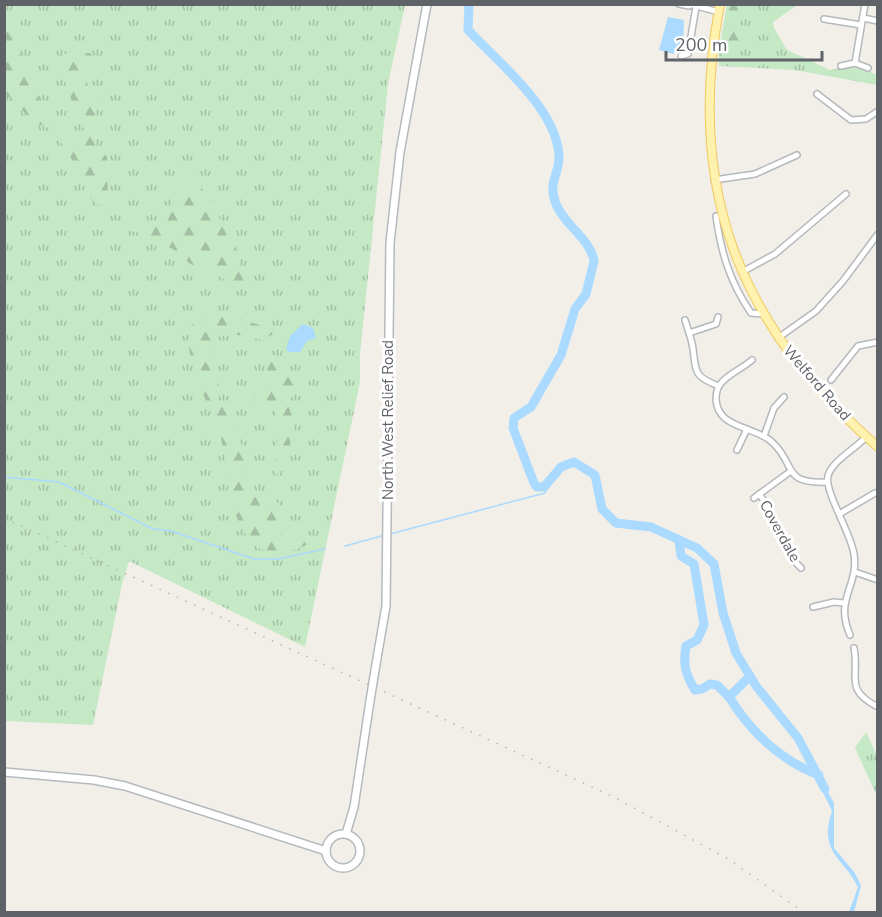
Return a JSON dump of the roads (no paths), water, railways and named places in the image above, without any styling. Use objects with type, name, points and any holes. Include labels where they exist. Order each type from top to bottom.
[{"type":"main road","name":"Welford Road","points":[[720,8],[710,119],[714,180],[732,249],[763,314],[778,338],[822,393],[878,447]]},
{"type":"street","name":"North West Relief Road","points":[[346,834],[354,807],[386,594],[390,243],[400,152],[427,4]]},
{"type":"street","points":[[679,4],[720,8]]},
{"type":"street","points":[[855,63],[865,4]]},
{"type":"street","points":[[681,56],[688,54],[696,7]]},
{"type":"street","points":[[824,19],[878,21]]},
{"type":"street","points":[[841,66],[855,63],[868,68]]},
{"type":"street","points":[[817,94],[851,120],[866,119],[878,111]]},
{"type":"street","points":[[714,180],[755,174],[797,155]]},
{"type":"street","points":[[742,272],[775,254],[846,194]]},
{"type":"street","name":"Welford Road","points":[[716,216],[722,253],[732,282],[751,313],[763,314]]},
{"type":"street","points":[[778,338],[816,311],[843,281],[878,234]]},
{"type":"street","points":[[722,253],[732,249]]},
{"type":"street","points":[[689,333],[716,324],[718,317]]},
{"type":"street","points":[[685,320],[694,369],[704,380],[719,386]]},
{"type":"street","points":[[831,380],[858,346],[878,342]]},
{"type":"street","points":[[752,360],[728,376],[719,386],[716,400],[722,414],[729,421],[764,436],[777,448],[791,471],[805,482],[827,482]]},
{"type":"street","points":[[764,436],[774,408],[784,397]]},
{"type":"street","points":[[736,450],[747,429]]},
{"type":"street","points":[[850,635],[844,619],[844,603],[855,572],[853,549],[841,513],[829,493],[827,482],[834,464],[852,452],[866,437]]},
{"type":"street","name":"Coverdale","points":[[791,471],[757,496],[777,521],[791,557],[801,568]]},
{"type":"street","points":[[841,513],[875,493]]},
{"type":"street","points":[[855,572],[878,580]]},
{"type":"street","points":[[813,607],[834,602],[844,603]]},
{"type":"street","points":[[854,648],[855,687],[864,699],[878,707]]},
{"type":"street","points":[[4,772],[94,780],[125,786],[326,851]]},
{"type":"street","points":[[346,834],[358,844],[359,855],[353,864],[338,867],[329,861],[326,851],[330,840],[346,834]]},
{"type":"water","points":[[668,17],[684,20],[683,49],[673,54],[659,50]]},
{"type":"water","points":[[303,324],[313,328],[316,338],[307,341],[300,352],[289,352],[286,349],[290,336]]},
{"type":"water","points":[[815,776],[821,779],[834,803],[834,848],[855,873],[861,886],[854,912],[849,912],[858,887],[830,846],[828,837],[832,811]]},
{"type":"waterway","points":[[469,4],[468,30],[524,87],[548,120],[559,155],[553,184],[556,204],[565,219],[588,245],[594,261],[586,294],[575,309],[561,355],[531,407],[514,418],[513,428],[534,483],[537,487],[544,487],[561,467],[574,462],[595,475],[602,509],[616,523],[651,527],[697,548],[714,564],[723,613],[736,653],[756,686],[798,738],[825,789]]},
{"type":"waterway","points":[[4,477],[59,482],[153,529],[171,531],[254,559],[278,559],[325,549]]},
{"type":"waterway","points":[[390,534],[545,493],[550,484]]},
{"type":"waterway","points":[[345,546],[385,535]]},
{"type":"waterway","points":[[679,541],[681,556],[694,564],[704,625],[697,640],[686,646],[687,674],[695,690],[710,684],[717,685],[729,697]]},
{"type":"waterway","points":[[750,676],[729,697],[738,710],[767,744],[791,761],[819,775]]},
{"type":"railway","points":[[4,518],[614,797],[730,860],[803,912]]}]
